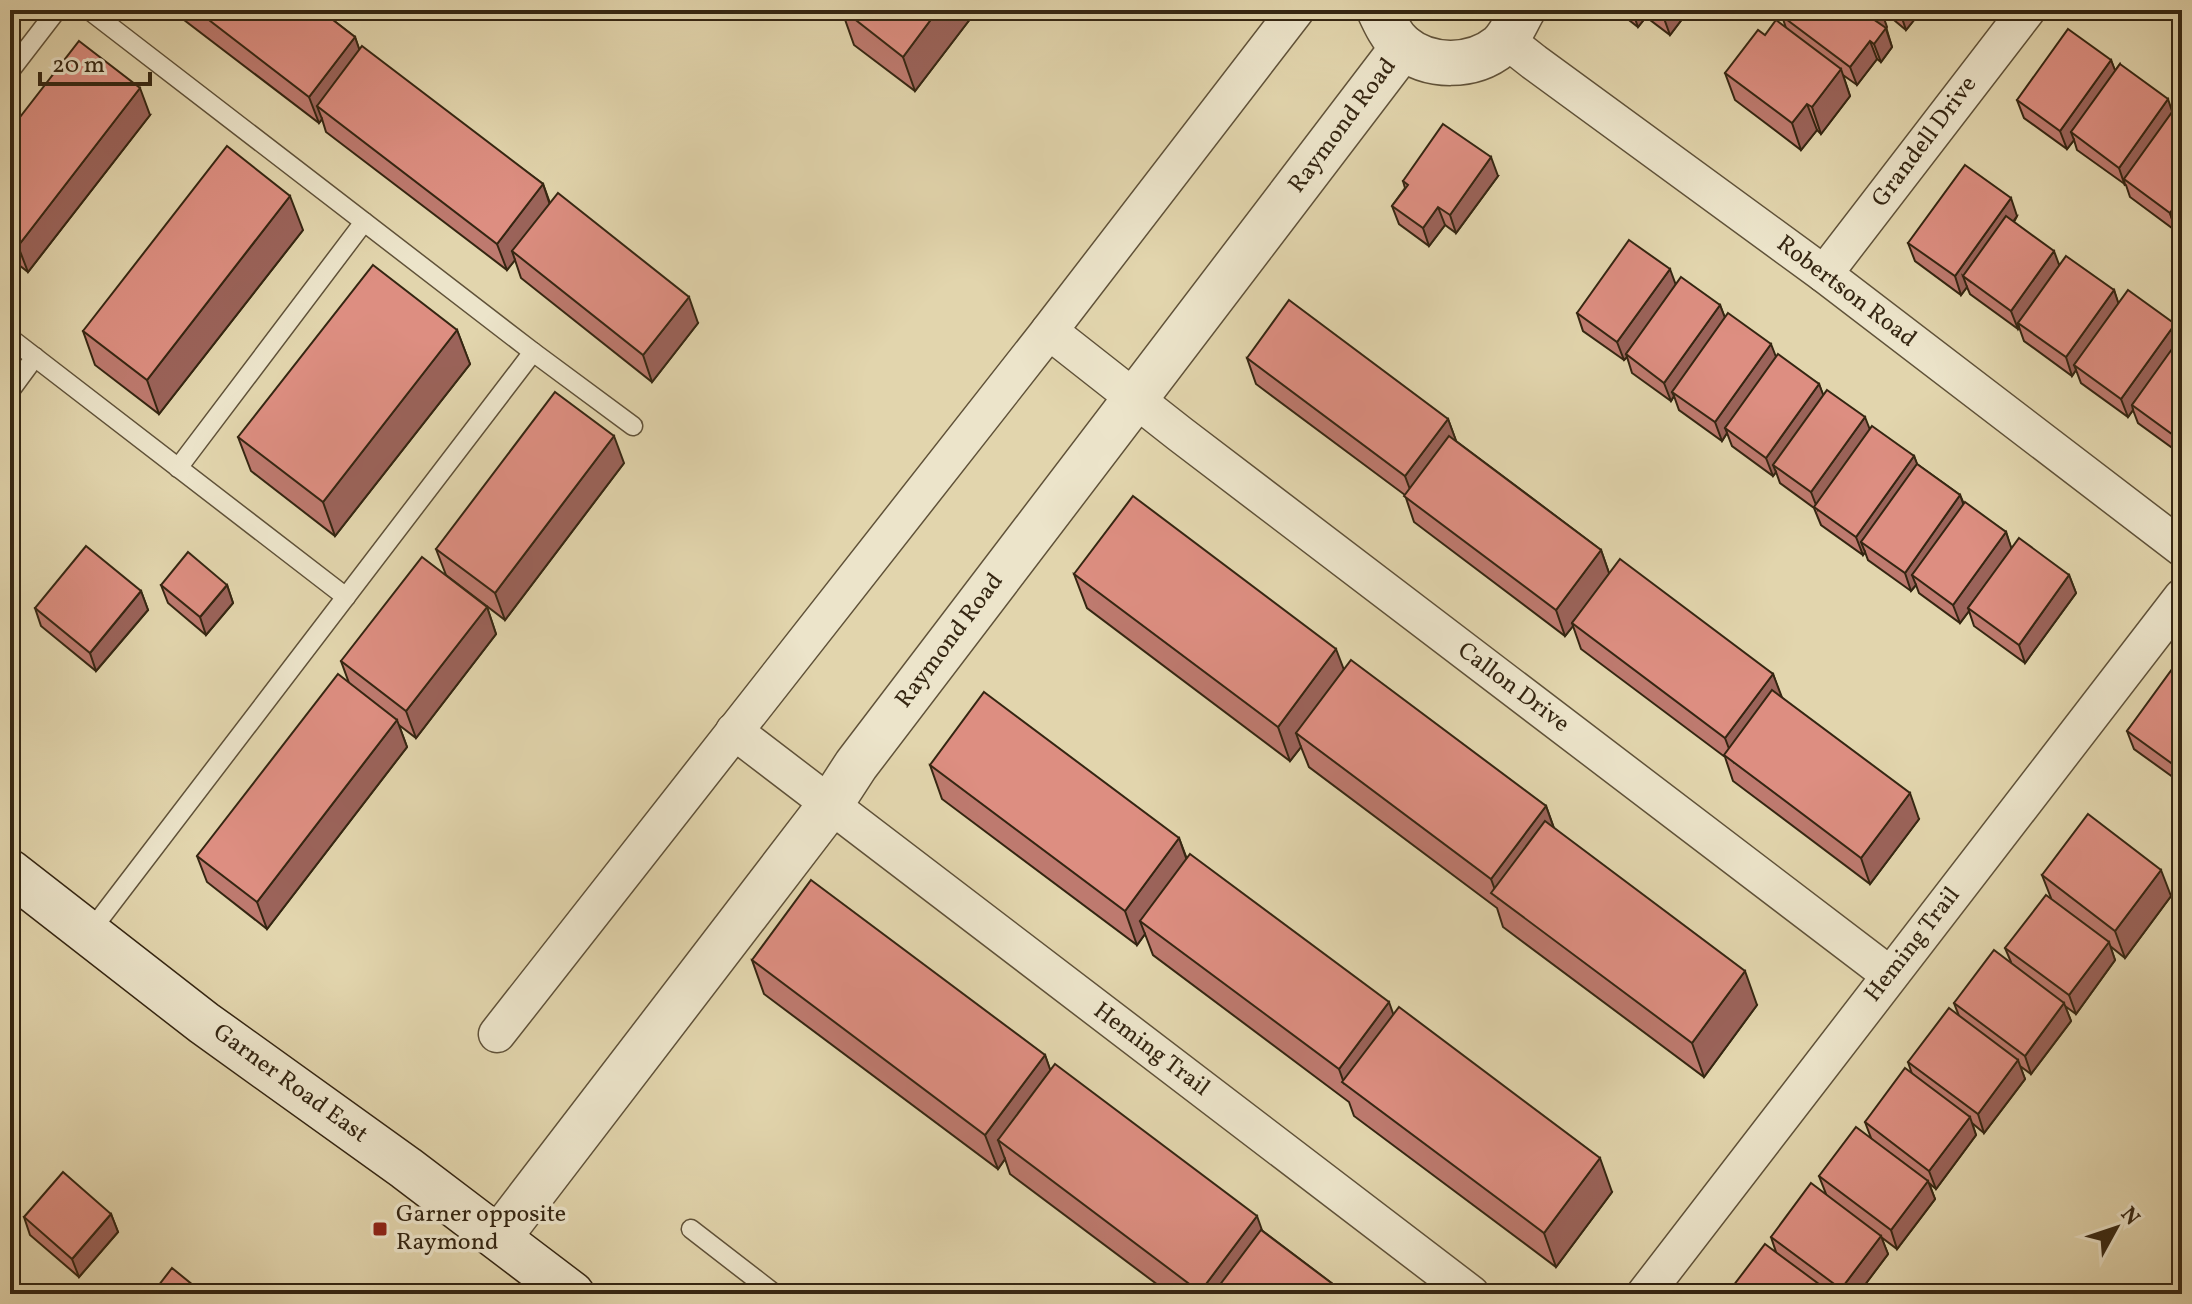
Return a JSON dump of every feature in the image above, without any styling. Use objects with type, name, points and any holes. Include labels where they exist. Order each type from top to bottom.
[{"type":"street","points":[[497,1034],[1049,331],[1296,10]]},
{"type":"street","points":[[1379,10],[1388,29],[1403,47],[1426,59],[1450,64],[1475,60],[1497,48],[1515,25]]},
{"type":"street","name":"Grandell Drive","points":[[1824,274],[2027,10]]},
{"type":"street","name":"Robertson Road","points":[[1515,25],[1547,72],[1824,274],[2182,548]]},
{"type":"street","name":"Raymond Road","points":[[499,1237],[1403,47]]},
{"type":"street","name":"Callon Drive","points":[[1049,331],[1135,400],[1890,975]]},
{"type":"street","name":"Heming Trail","points":[[1645,1294],[2182,597]]},
{"type":"street","name":"Heming Trail","points":[[734,731],[1471,1294]]},
{"type":"street","name":"Garner Road East","points":[[10,872],[204,1023],[499,1237],[572,1294]]},
{"type":"lane","points":[[10,71],[57,10]]},
{"type":"lane","points":[[89,10],[633,426]]},
{"type":"lane","points":[[178,468],[364,222]]},
{"type":"lane","points":[[10,338],[346,597]]},
{"type":"lane","points":[[89,933],[533,352]]},
{"type":"lane","points":[[10,391],[35,357]]},
{"type":"lane","points":[[691,1229],[775,1294]]},
{"type":"building","points":[[196,10],[320,10],[355,37],[309,97]]},
{"type":"building","points":[[843,10],[938,10],[903,57]]},
{"type":"building","points":[[1786,10],[1880,10],[1873,19],[1886,28],[1874,44],[1870,41],[1850,67],[1782,16]]},
{"type":"building","points":[[1776,20],[1841,69],[1812,107],[1807,104],[1792,123],[1725,73],[1758,30],[1765,35]]},
{"type":"building","points":[[2068,29],[2111,60],[2060,131],[2017,100]]},
{"type":"building","points":[[79,41],[140,88],[18,246],[10,239],[10,130]]},
{"type":"building","points":[[362,46],[543,184],[497,244],[317,106]]},
{"type":"building","points":[[2120,64],[2168,99],[2119,168],[2071,132]]},
{"type":"building","points":[[2175,108],[2182,113],[2182,195],[2170,213],[2124,179]]},
{"type":"building","points":[[1443,124],[1491,157],[1450,215],[1438,207],[1423,228],[1392,206],[1408,185],[1403,181]]},
{"type":"building","points":[[227,146],[290,196],[147,380],[83,331]]},
{"type":"building","points":[[1965,165],[2011,198],[1955,276],[1908,243]]},
{"type":"building","points":[[558,193],[689,297],[643,355],[512,251]]},
{"type":"building","points":[[2006,216],[2054,251],[2011,311],[1963,276]]},
{"type":"building","points":[[1629,240],[1670,269],[1617,342],[1577,313]]},
{"type":"building","points":[[2066,256],[2114,290],[2066,357],[2018,323]]},
{"type":"building","points":[[373,265],[457,330],[323,502],[238,437]]},
{"type":"building","points":[[1681,277],[1720,305],[1664,383],[1626,354]]},
{"type":"building","points":[[2128,290],[2175,324],[2121,399],[2074,365]]},
{"type":"building","points":[[1289,300],[1448,419],[1405,476],[1247,358]]},
{"type":"building","points":[[1728,313],[1771,344],[1715,422],[1672,392]]},
{"type":"building","points":[[2182,335],[2182,429],[2176,437],[2132,405]]},
{"type":"building","points":[[1778,354],[1819,384],[1766,458],[1725,428]]},
{"type":"building","points":[[1827,390],[1865,417],[1811,492],[1773,465]]},
{"type":"building","points":[[555,392],[614,436],[495,593],[436,549]]},
{"type":"building","points":[[1872,426],[1914,456],[1856,537],[1814,507]]},
{"type":"building","points":[[1449,436],[1601,550],[1556,610],[1404,496]]},
{"type":"building","points":[[1917,464],[1960,495],[1905,573],[1861,542]]},
{"type":"building","points":[[1133,496],[1336,649],[1278,727],[1074,574]]},
{"type":"building","points":[[1965,502],[2006,532],[1953,605],[1912,575]]},
{"type":"building","points":[[2019,538],[2069,575],[2019,645],[1968,608]]},
{"type":"building","points":[[86,546],[141,591],[90,653],[35,608]]},
{"type":"building","points":[[188,552],[227,585],[200,617],[161,585]]},
{"type":"building","points":[[422,557],[487,607],[406,711],[341,661]]},
{"type":"building","points":[[1620,559],[1773,674],[1725,738],[1572,623]]},
{"type":"building","points":[[1351,660],[1546,806],[1491,879],[1296,733]]},
{"type":"building","points":[[2178,661],[2182,664],[2182,762],[2178,768],[2127,731]]},
{"type":"building","points":[[338,674],[397,720],[257,902],[197,856]]},
{"type":"building","points":[[1772,690],[1910,793],[1861,858],[1724,755]]},
{"type":"building","points":[[984,692],[1179,838],[1125,911],[930,765]]},
{"type":"building","points":[[2088,814],[2161,870],[2115,931],[2042,875]]},
{"type":"building","points":[[1545,821],[1745,971],[1692,1043],[1491,893]]},
{"type":"building","points":[[1190,854],[1389,1002],[1339,1069],[1140,921]]},
{"type":"building","points":[[811,880],[1045,1055],[985,1135],[752,960]]},
{"type":"building","points":[[2046,895],[2109,942],[2069,995],[2005,948]]},
{"type":"building","points":[[1994,950],[2064,1003],[2025,1056],[1954,1003]]},
{"type":"building","points":[[1399,1007],[1600,1158],[1544,1233],[1342,1082]]},
{"type":"building","points":[[1949,1008],[2018,1060],[1978,1114],[1908,1062]]},
{"type":"building","points":[[1055,1064],[1257,1216],[1200,1292],[998,1140]]},
{"type":"building","points":[[1905,1068],[1970,1117],[1929,1171],[1865,1122]]},
{"type":"building","points":[[1856,1127],[1928,1181],[1891,1230],[1819,1176]]},
{"type":"building","points":[[63,1172],[111,1214],[72,1259],[24,1217]]},
{"type":"building","points":[[1811,1183],[1881,1236],[1841,1289],[1771,1237]]},
{"type":"building","points":[[1261,1230],[1346,1294],[1213,1294]]},
{"type":"building","points":[[1765,1244],[1831,1293],[1831,1294],[1727,1294]]},
{"type":"building","points":[[172,1268],[204,1294],[152,1294]]},
{"type":"place","name":"Garner opposite Raymond","points":[[380,1229]]}]
